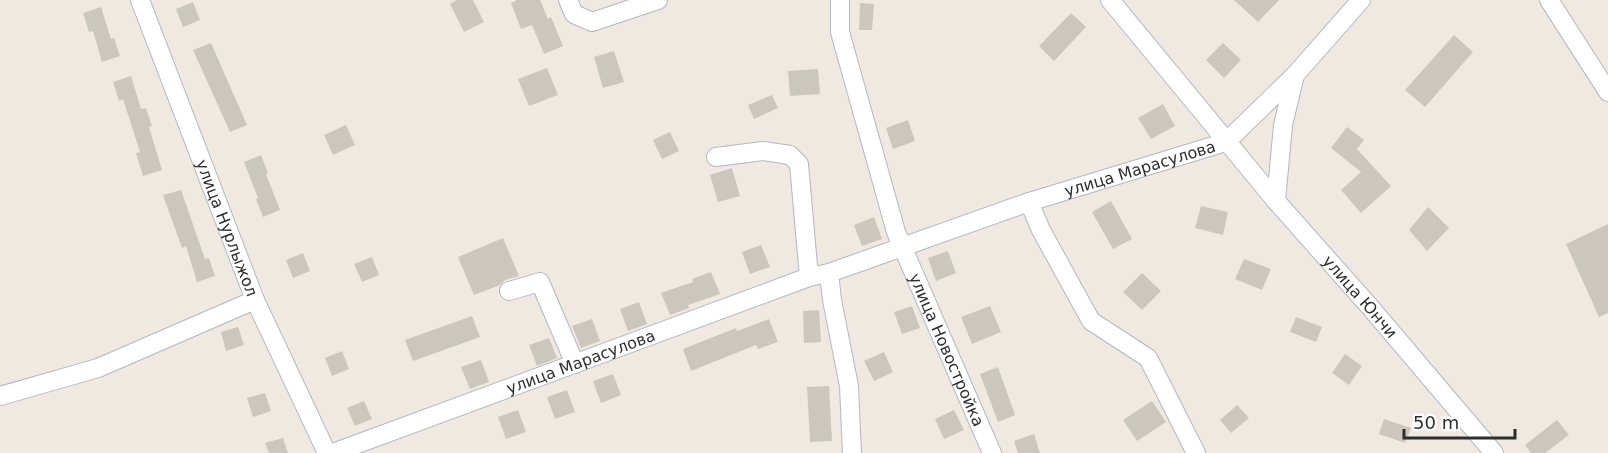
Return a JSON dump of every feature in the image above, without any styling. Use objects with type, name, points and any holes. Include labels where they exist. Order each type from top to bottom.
[{"type":"street","name":"улица Нурлыжол","points":[[140,0],[255,300],[327,453]]},
{"type":"street","points":[[568,0],[574,14],[592,22],[658,0]]},
{"type":"street","points":[[840,0],[840,32],[896,232],[902,246]]},
{"type":"street","name":"улица Юнчи","points":[[1110,0],[1276,201],[1494,453]]},
{"type":"street","name":"улица Марасулова","points":[[333,453],[809,277],[829,273],[1029,202],[1226,142],[1294,75],[1361,0]]},
{"type":"street","points":[[1550,0],[1608,92]]},
{"type":"street","points":[[1276,201],[1283,125],[1294,75]]},
{"type":"street","points":[[716,157],[763,151],[790,155],[799,164],[809,277]]},
{"type":"street","points":[[1029,202],[1041,230],[1091,321],[1148,358],[1196,453]]},
{"type":"street","name":"улица Новостройка","points":[[902,246],[992,453]]},
{"type":"street","points":[[829,273],[849,386],[852,453]]},
{"type":"street","points":[[509,291],[540,282],[575,364]]},
{"type":"street","points":[[0,396],[98,368],[255,300]]},
{"type":"building","points":[[457,0],[473,0],[484,22],[464,32],[450,4]]},
{"type":"building","points":[[517,0],[540,0],[548,19],[551,17],[563,46],[544,54],[532,25],[521,29],[511,3]]},
{"type":"building","points":[[1234,0],[1279,0],[1258,22]]},
{"type":"building","points":[[193,2],[200,20],[183,27],[176,9]]},
{"type":"building","points":[[860,3],[874,4],[872,30],[859,30]]},
{"type":"building","points":[[101,7],[111,39],[114,38],[120,56],[102,62],[93,31],[89,32],[83,13]]},
{"type":"building","points":[[1071,13],[1086,27],[1054,61],[1039,46]]},
{"type":"building","points":[[1454,35],[1473,52],[1425,107],[1405,90]]},
{"type":"building","points":[[211,43],[247,125],[230,132],[193,50]]},
{"type":"building","points":[[1223,43],[1241,60],[1224,78],[1206,60]]},
{"type":"building","points":[[614,51],[624,82],[603,88],[594,57]]},
{"type":"building","points":[[547,68],[558,95],[529,106],[518,79]]},
{"type":"building","points":[[818,69],[820,94],[790,96],[788,71]]},
{"type":"building","points":[[131,76],[141,109],[146,108],[152,126],[149,127],[162,170],[143,176],[136,153],[140,152],[123,99],[119,101],[113,82]]},
{"type":"building","points":[[772,95],[778,108],[754,119],[748,105]]},
{"type":"building","points":[[1163,104],[1175,126],[1151,139],[1138,118]]},
{"type":"building","points":[[908,120],[915,141],[893,149],[886,128]]},
{"type":"building","points":[[346,125],[355,145],[333,155],[324,135]]},
{"type":"building","points":[[1347,127],[1364,140],[1357,149],[1391,186],[1361,213],[1341,190],[1361,172],[1331,148]]},
{"type":"building","points":[[670,132],[679,151],[662,159],[653,140]]},
{"type":"building","points":[[261,155],[280,210],[263,217],[244,162]]},
{"type":"building","points":[[732,168],[740,196],[718,202],[710,175]]},
{"type":"building","points":[[181,190],[205,259],[209,258],[215,276],[197,282],[186,246],[182,248],[163,195]]},
{"type":"building","points":[[1111,201],[1132,239],[1113,249],[1092,212]]},
{"type":"building","points":[[1201,206],[1228,212],[1223,235],[1195,228]]},
{"type":"building","points":[[1428,207],[1449,228],[1427,251],[1409,230]]},
{"type":"building","points":[[874,217],[882,239],[862,246],[854,225]]},
{"type":"building","points":[[1608,224],[1608,313],[1599,317],[1566,244]]},
{"type":"building","points":[[503,238],[519,276],[474,295],[458,257]]},
{"type":"building","points":[[761,245],[770,267],[750,274],[742,252]]},
{"type":"building","points":[[948,251],[956,273],[936,281],[928,258]]},
{"type":"building","points":[[303,253],[310,271],[293,278],[286,260]]},
{"type":"building","points":[[372,257],[379,275],[362,282],[354,264]]},
{"type":"building","points":[[1244,259],[1271,269],[1262,290],[1235,279]]},
{"type":"building","points":[[711,272],[720,294],[688,305],[689,308],[670,315],[661,293],[693,282],[692,279]]},
{"type":"building","points":[[1142,273],[1161,291],[1142,310],[1123,292]]},
{"type":"building","points":[[639,302],[647,324],[628,331],[620,309]]},
{"type":"building","points":[[912,306],[920,328],[902,334],[894,312]]},
{"type":"building","points":[[990,306],[1001,332],[972,344],[961,317]]},
{"type":"building","points":[[819,310],[821,342],[804,343],[803,311]]},
{"type":"building","points":[[472,316],[480,337],[413,361],[405,340]]},
{"type":"building","points":[[1296,317],[1322,327],[1316,342],[1290,332]]},
{"type":"building","points":[[592,319],[600,341],[581,348],[572,326]]},
{"type":"building","points":[[769,319],[778,342],[758,349],[756,345],[691,371],[683,349],[736,328],[737,331]]},
{"type":"building","points":[[238,327],[244,345],[226,351],[221,332]]},
{"type":"building","points":[[549,338],[557,358],[537,366],[529,345]]},
{"type":"building","points":[[342,351],[349,369],[332,376],[325,358]]},
{"type":"building","points":[[884,352],[893,372],[874,381],[864,361]]},
{"type":"building","points":[[1345,354],[1362,366],[1349,385],[1332,373]]},
{"type":"building","points":[[481,360],[489,382],[470,389],[461,367]]},
{"type":"building","points":[[998,367],[1015,415],[998,422],[980,374]]},
{"type":"building","points":[[613,374],[621,395],[601,403],[593,381]]},
{"type":"building","points":[[829,386],[832,441],[810,442],[807,387]]},
{"type":"building","points":[[567,390],[575,412],[555,419],[547,397]]},
{"type":"building","points":[[265,393],[271,411],[253,417],[247,398]]},
{"type":"building","points":[[364,401],[372,419],[355,426],[347,408]]},
{"type":"building","points":[[1152,401],[1166,422],[1137,441],[1123,420]]},
{"type":"building","points":[[1237,405],[1249,418],[1231,433],[1220,420]]},
{"type":"building","points":[[518,410],[526,432],[506,439],[498,417]]},
{"type":"building","points":[[954,410],[964,430],[944,439],[935,419]]},
{"type":"building","points":[[1384,419],[1411,428],[1405,443],[1379,434]]},
{"type":"building","points":[[1557,420],[1569,435],[1545,453],[1531,453],[1525,445]]},
{"type":"building","points":[[1034,434],[1040,453],[1018,453],[1014,441]]},
{"type":"building","points":[[283,438],[288,453],[269,453],[265,443]]}]
